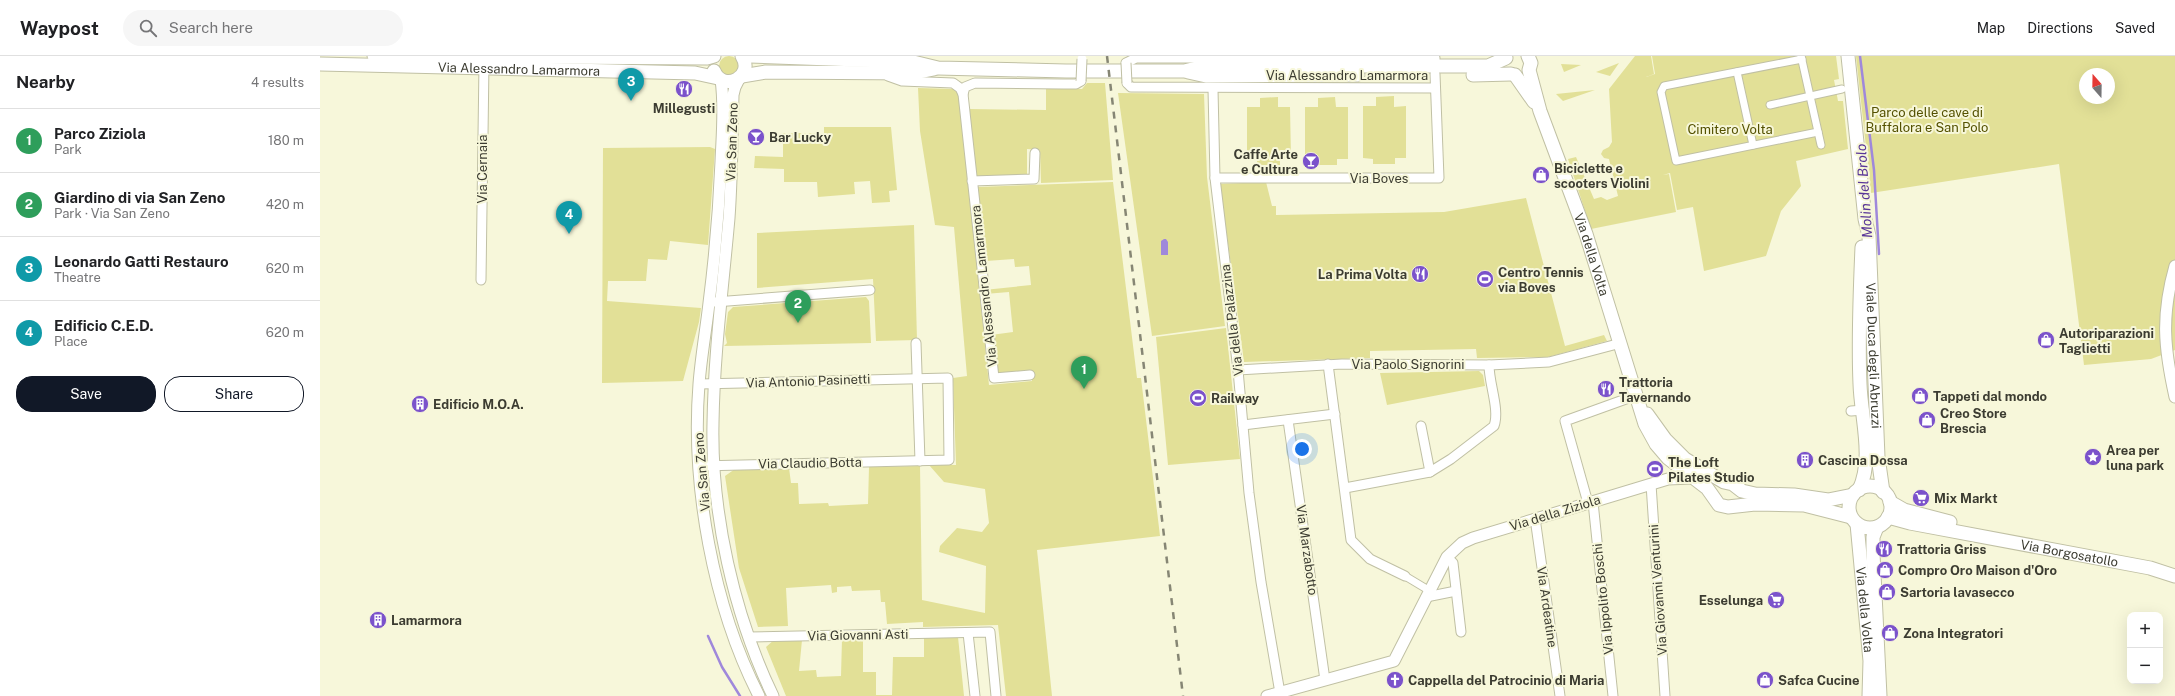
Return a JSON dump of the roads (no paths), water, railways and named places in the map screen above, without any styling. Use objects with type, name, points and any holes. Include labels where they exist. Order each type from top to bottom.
[{"type":"main road","name":"Via Alessandro Lamarmora","points":[[374,56],[703,74],[732,82],[741,77],[766,72],[881,74],[914,73],[938,68],[1184,71],[1206,76],[1435,70],[1488,66],[1507,57]]},
{"type":"main road","name":"Via Alessandro Lamarmora","points":[[320,64],[484,63],[708,58],[715,56]]},
{"type":"main road","points":[[715,56],[713,68],[720,79]]},
{"type":"main road","points":[[741,77],[746,65],[742,56]]},
{"type":"main road","name":"Via Alessandro Lamarmora","points":[[750,56],[847,58],[913,62],[938,68]]},
{"type":"main road","name":"Via della Volta","points":[[1519,73],[1530,63],[1528,56]]},
{"type":"main road","name":"Viale Duca degli Abruzzi","points":[[1848,56],[1865,219],[1869,236],[1878,457],[1886,497]]},
{"type":"main road","name":"Via della Volta","points":[[1507,57],[1506,69],[1519,73],[1540,111],[1586,234],[1638,397],[1645,424],[1651,437],[1665,455],[1680,469],[1707,488],[1716,502],[1723,507],[1733,505],[1804,505],[1854,520],[1867,528],[1877,526]]},
{"type":"main road","name":"Via Alessandro Lamarmora","points":[[1435,70],[1519,73]]},
{"type":"main road","name":"Viale Duca degli Abruzzi","points":[[1856,493],[1864,480],[1865,466],[1857,410],[1860,391],[1861,256],[1865,219]]},
{"type":"main road","name":"Via della Volta","points":[[1638,397],[1660,432],[1678,453],[1707,473],[1724,482],[1733,484],[1736,487],[1755,494],[1794,495],[1828,500],[1856,493],[1869,487],[1886,497]]},
{"type":"main road","points":[[1714,498],[1714,490],[1724,482]]},
{"type":"main road","points":[[1733,505],[1739,495],[1736,487]]},
{"type":"main road","name":"Via della Volta","points":[[1856,493],[1849,504],[1854,520],[1870,661],[1869,696]]},
{"type":"main road","points":[[1877,526],[1888,517],[1886,497]]},
{"type":"main road","name":"Via Borgosatollo","points":[[1886,497],[1904,510],[1964,526],[1988,537]]},
{"type":"main road","name":"Via Borgosatollo","points":[[1888,517],[1910,523],[2150,568],[2175,576]]},
{"type":"main road","name":"Via della Volta","points":[[1877,526],[1873,537],[1873,553],[1880,696]]},
{"type":"main road","name":"Via Borgosatollo","points":[[2150,568],[2175,566]]},
{"type":"street","name":"Via Alessandro Lamarmora","points":[[1435,70],[1435,58],[1136,58],[1126,63],[1127,83],[1131,88],[1435,88]]},
{"type":"street","points":[[1818,132],[1676,162],[1661,92],[1664,86],[1801,58],[1818,132],[1820,146]]},
{"type":"street","points":[[963,94],[966,87],[975,83],[1076,84],[1081,81],[1082,59]]},
{"type":"street","name":"Via Cernaia","points":[[481,280],[484,63]]},
{"type":"street","name":"Via Boves","points":[[1216,178],[1439,178],[1435,70]]},
{"type":"street","points":[[1737,72],[1753,145]]},
{"type":"street","name":"Via Alessandro Lamarmora","points":[[881,74],[902,81],[953,83],[960,88],[963,94],[994,378],[1030,375]]},
{"type":"street","name":"Via San Zeno","points":[[741,77],[734,87],[733,95],[729,215],[721,302],[713,423],[715,465],[726,550],[749,637],[774,696]]},
{"type":"street","name":"Via San Zeno","points":[[720,79],[723,110],[718,215],[710,301],[699,384],[699,466],[711,553],[735,640],[759,696]]},
{"type":"street","name":"Via della Palazzina","points":[[1213,89],[1216,178],[1244,425],[1249,493],[1260,574],[1286,693]]},
{"type":"street","points":[[1770,105],[1842,89]]},
{"type":"street","points":[[972,181],[1034,179],[1035,153]]},
{"type":"street","points":[[2175,266],[2168,289],[2164,322],[2165,348],[2175,397]]},
{"type":"street","points":[[710,301],[721,302],[870,290]]},
{"type":"street","points":[[916,343],[920,461]]},
{"type":"street","name":"Via Paolo Signorini","points":[[1238,370],[1328,364],[1489,365],[1549,362],[1620,343]]},
{"type":"street","points":[[1328,364],[1351,540],[1370,559],[1404,576],[1426,592],[1456,591]]},
{"type":"street","points":[[1345,488],[1430,472],[1451,459],[1494,426],[1497,419],[1489,378],[1489,365]]},
{"type":"street","name":"Via Antonio Pasinetti","points":[[699,384],[948,378]]},
{"type":"street","name":"Via Claudio Botta","points":[[699,466],[949,460],[948,378]]},
{"type":"street","name":"Via Ippolito Boschi","points":[[1613,696],[1590,502],[1565,421],[1638,397]]},
{"type":"street","points":[[1244,425],[1335,414]]},
{"type":"street","name":"Via Marzabotto","points":[[1288,420],[1324,680]]},
{"type":"street","points":[[1421,426],[1430,472]]},
{"type":"street","points":[[1668,479],[1680,469],[1688,467],[1699,474],[1707,473]]},
{"type":"street","points":[[1668,479],[1692,478]]},
{"type":"street","name":"Via della Ziziola","points":[[1267,696],[1286,693],[1324,680],[1394,661],[1426,592],[1447,557],[1458,547],[1473,538],[1668,479]]},
{"type":"street","name":"Via Giovanni Venturini","points":[[1651,484],[1664,696]]},
{"type":"street","name":"Via Ardeatine","points":[[1535,518],[1560,696]]},
{"type":"street","points":[[1447,557],[1453,563],[1461,632]]},
{"type":"street","name":"Via Giovanni Asti","points":[[749,637],[990,632],[996,696]]},
{"type":"street","points":[[968,633],[975,696]]},
{"type":"street","points":[[735,640],[749,637]]},
{"type":"waterway","name":"Molin del Brolo","points":[[1860,56],[1874,170],[1879,254]]},
{"type":"waterway","points":[[708,636],[722,667],[740,696]]},
{"type":"railway","points":[[1107,56],[1183,696]]},
{"type":"place","name":"Millegusti","points":[[684,89]]},
{"type":"place","name":"Leonardo Gatti Restauro","points":[[631,101]]},
{"type":"place","name":"Bar Lucky","points":[[756,137]]},
{"type":"place","name":"Caffe Arte e Cultura","points":[[1311,161]]},
{"type":"place","name":"Biciclette e scooters Violini","points":[[1541,175]]},
{"type":"place","name":"Edificio C.E.D.","points":[[569,234]]},
{"type":"place","name":"La Prima Volta","points":[[1420,274]]},
{"type":"place","name":"Centro Tennis via Boves","points":[[1485,279]]},
{"type":"place","name":"Giardino di via San Zeno","points":[[798,323]]},
{"type":"place","name":"Autoriparazioni Taglietti","points":[[2046,340]]},
{"type":"place","name":"Parco Ziziola","points":[[1084,389]]},
{"type":"place","name":"Trattoria Tavernando","points":[[1606,389]]},
{"type":"place","name":"Tappeti dal mondo","points":[[1920,396]]},
{"type":"place","name":"Railway","points":[[1198,398]]},
{"type":"place","name":"Edificio M.O.A.","points":[[420,404]]},
{"type":"place","name":"Creo Store Brescia","points":[[1927,420]]},
{"type":"place","name":"Area per luna park","points":[[2093,457]]},
{"type":"place","name":"Cascina Dossa","points":[[1805,460]]},
{"type":"place","name":"The Loft Pilates Studio","points":[[1655,469]]},
{"type":"place","name":"Mix Markt","points":[[1921,498]]},
{"type":"place","name":"Trattoria Griss","points":[[1884,549]]},
{"type":"place","name":"Compro Oro Maison d'Oro","points":[[1885,570]]},
{"type":"place","name":"Sartoria lavasecco","points":[[1887,592]]},
{"type":"place","name":"Esselunga","points":[[1776,600]]},
{"type":"place","name":"Lamarmora","points":[[378,620]]},
{"type":"place","name":"Zona Integratori","points":[[1890,633]]},
{"type":"place","name":"Cappella del Patrocinio di Maria","points":[[1395,680]]},
{"type":"place","name":"Safca Cucine","points":[[1765,680]]},
{"type":"park label","name":"Parco delle cave di Buffalora e San Polo","points":[[1927,120]]},
{"type":"park label","name":"Cimitero Volta","points":[[1730,129]]}]
